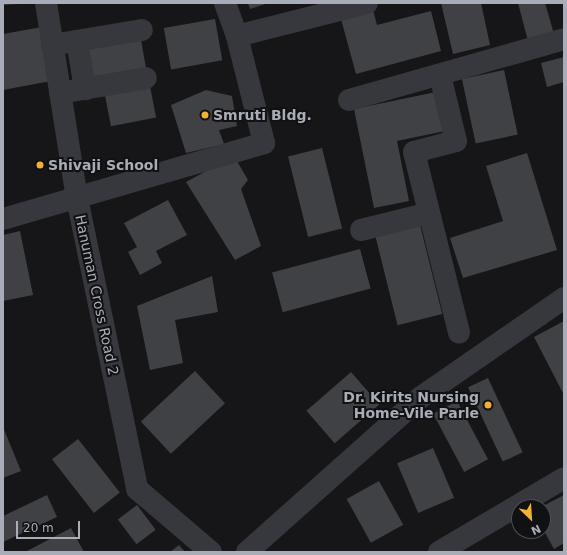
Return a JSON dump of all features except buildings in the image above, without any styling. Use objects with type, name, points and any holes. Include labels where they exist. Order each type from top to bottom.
[{"type":"street","name":"Hanuman Cross Road 2","points":[[46,3],[77,198],[137,489],[211,552]]},
{"type":"street","points":[[3,218],[77,198],[264,143],[237,36],[225,3]]},
{"type":"street","points":[[237,36],[367,3]]},
{"type":"street","points":[[52,45],[142,30]]},
{"type":"street","points":[[349,100],[564,39]]},
{"type":"street","points":[[77,41],[85,88]]},
{"type":"street","points":[[440,74],[456,141],[414,152],[459,332]]},
{"type":"street","points":[[60,92],[146,78]]},
{"type":"street","points":[[361,230],[429,213]]},
{"type":"street","points":[[247,552],[421,397],[564,298]]},
{"type":"street","points":[[439,552],[460,546],[564,478]]},
{"type":"place","name":"Smruti Bldg.","points":[[205,115]]},
{"type":"place","name":"Shivaji School","points":[[40,165]]},
{"type":"place","name":"Dr. Kirits Nursing Home-Vile Parle","points":[[488,405]]}]
